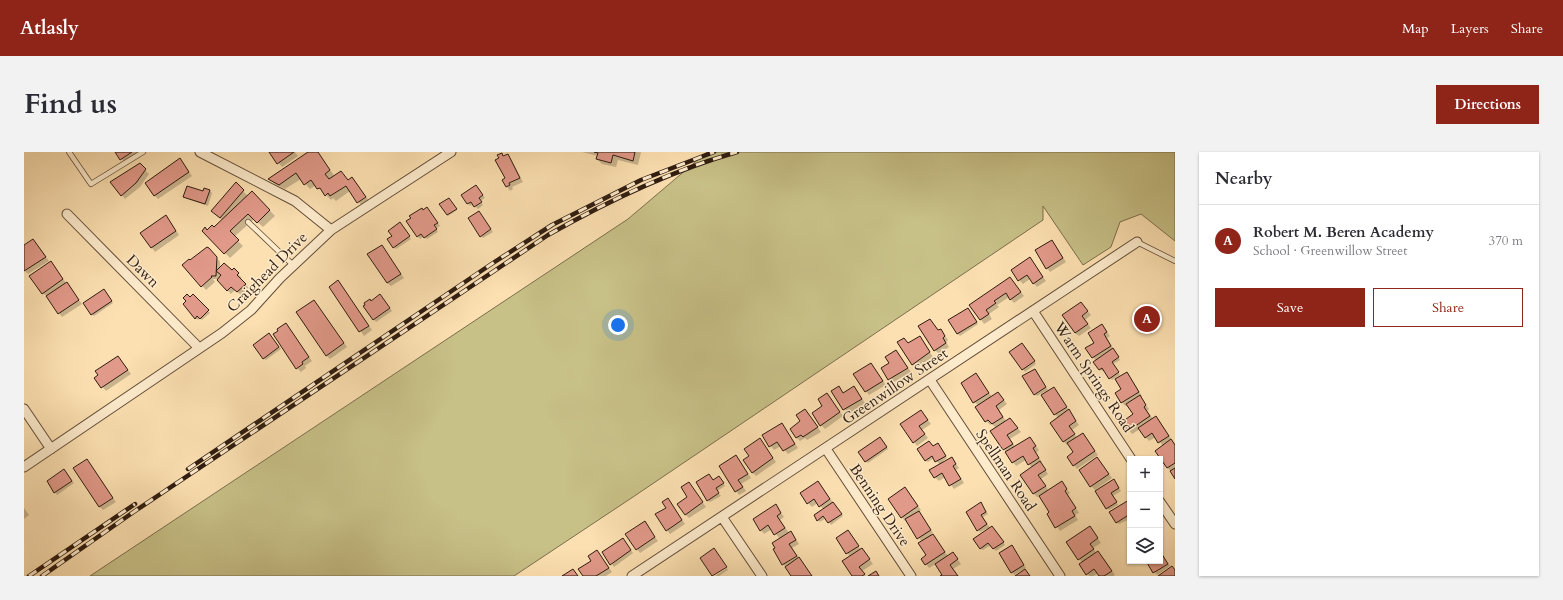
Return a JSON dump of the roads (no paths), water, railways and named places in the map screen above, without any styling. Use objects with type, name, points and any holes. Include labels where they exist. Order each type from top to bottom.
[{"type":"street","points":[[200,152],[295,201],[330,230]]},
{"type":"street","name":"Craighead Drive","points":[[24,467],[222,333],[251,310],[293,265],[330,230],[451,152]]},
{"type":"street","name":"Dawn","points":[[67,214],[199,348]]},
{"type":"street","name":"Greenwillow Street","points":[[632,576],[1137,242]]},
{"type":"street","name":"Warm Springs Road","points":[[1033,311],[1129,456]]},
{"type":"street","name":"Spellman Road","points":[[930,380],[1060,576]]},
{"type":"street","points":[[24,409],[51,449]]},
{"type":"street","name":"Benning Drive","points":[[826,449],[911,576]]},
{"type":"street","points":[[1163,506],[1175,524]]},
{"type":"street","points":[[722,517],[762,576]]},
{"type":"lane","points":[[69,152],[91,184],[143,152]]},
{"type":"lane","points":[[248,222],[293,265]]},
{"type":"lane","name":"Greenwillow Street","points":[[1137,242],[1175,261]]},
{"type":"railway","points":[[188,469],[493,263],[552,225],[641,180],[714,152]]},
{"type":"railway","points":[[42,576],[135,511],[548,235],[593,210],[640,188],[688,168],[737,152]]},
{"type":"railway","points":[[29,576],[135,504]]},
{"type":"place","name":"Robert M. Beren Academy","points":[[1147,319]]}]
